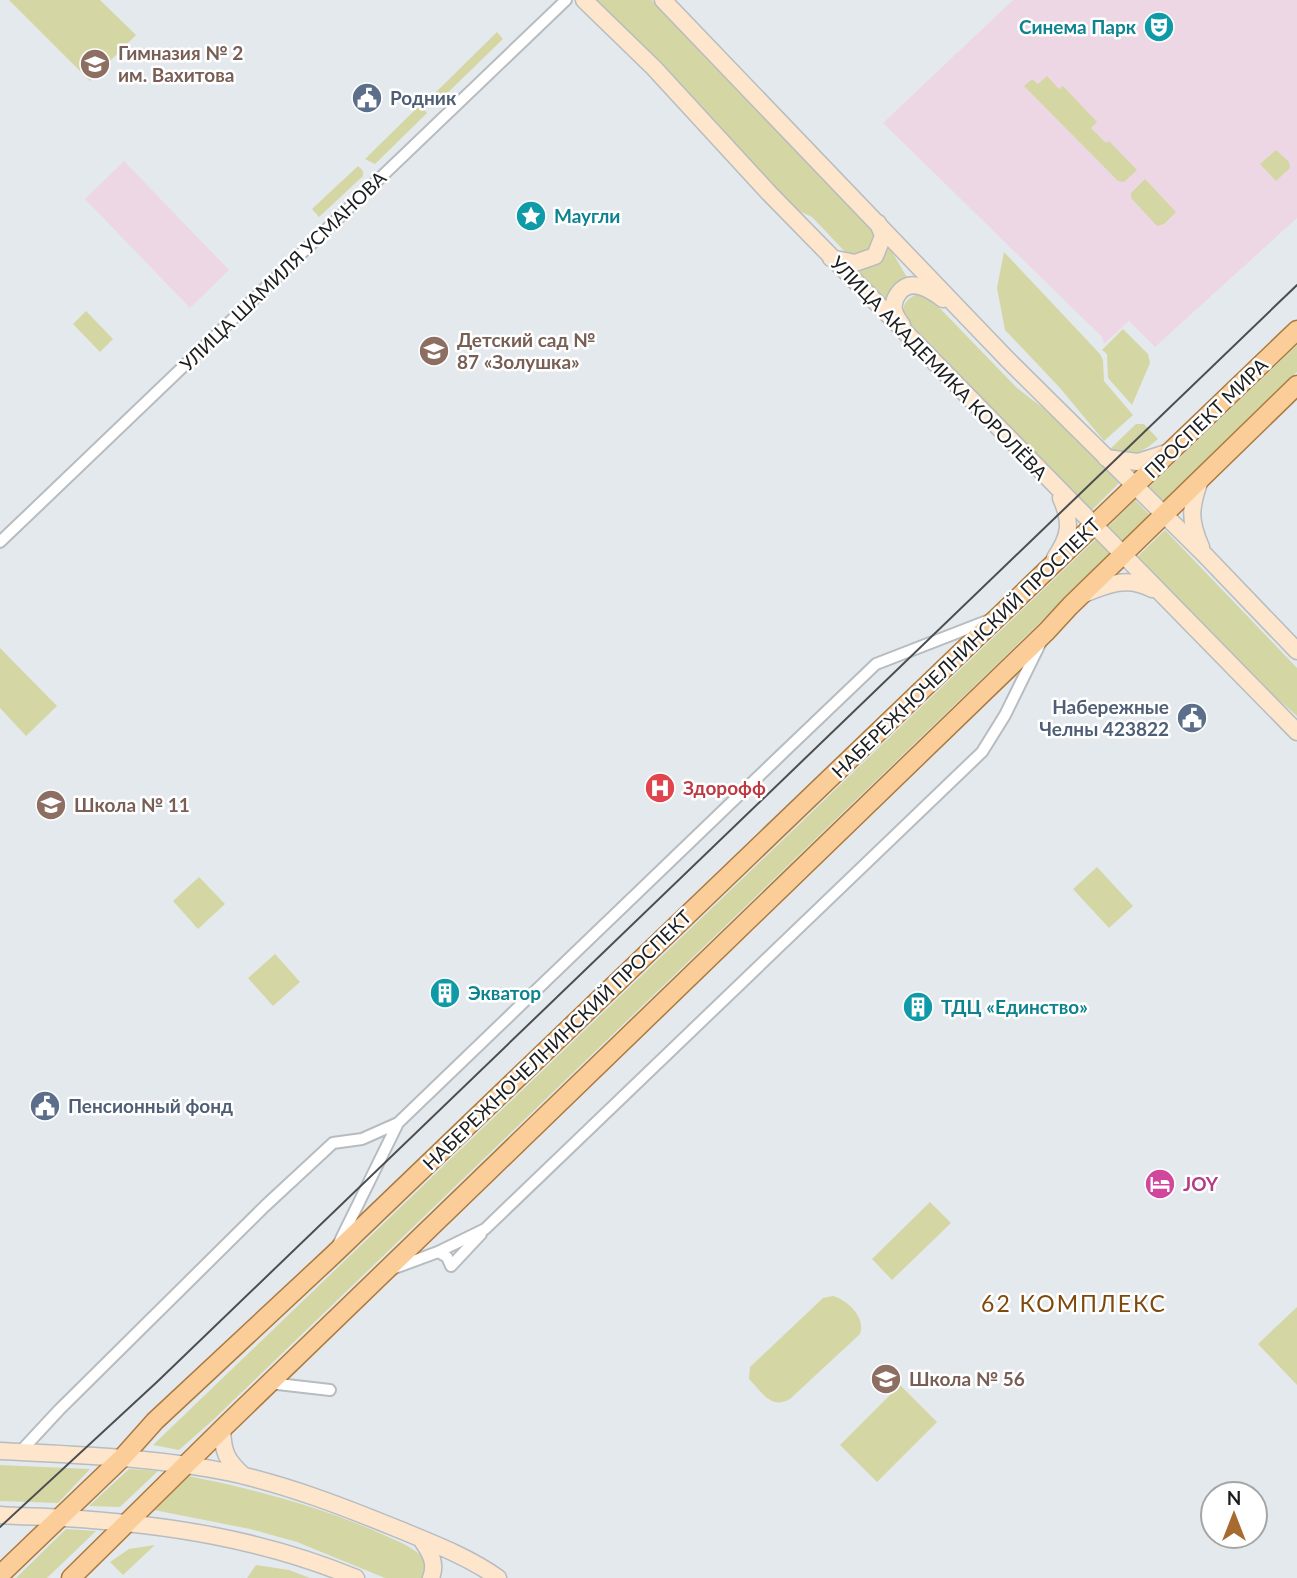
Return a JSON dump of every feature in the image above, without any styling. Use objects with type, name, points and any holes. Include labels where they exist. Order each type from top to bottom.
[{"type":"main road","name":"ПРОСПЕКТ МИРА","points":[[1114,505],[1297,330]]},
{"type":"main road","name":"ПРОСПЕКТ МИРА","points":[[1123,556],[1295,389]]},
{"type":"main road","name":"НАБЕРЕЖНОЧЕЛНИНСКИЙ ПРОСПЕКТ","points":[[0,1575],[122,1458],[155,1421],[333,1255],[1114,505]]},
{"type":"main road","points":[[71,1578],[1123,556]]},
{"type":"street","name":"УЛИЦА ШАМИЛЯ УСМАНОВА","points":[[0,542],[566,0]]},
{"type":"street","name":"УЛИЦА АКАДЕМИКА КОРОЛЁВА","points":[[584,0],[654,68],[831,258],[1297,732]]},
{"type":"street","points":[[663,0],[1104,457],[1203,553],[1297,651]]},
{"type":"street","points":[[831,258],[855,263],[875,256],[883,236],[878,223]]},
{"type":"street","points":[[905,333],[894,308],[901,289],[912,285],[930,289],[965,314]]},
{"type":"street","points":[[1104,457],[1138,462],[1171,451]]},
{"type":"street","points":[[1200,481],[1191,512],[1193,528],[1203,553]]},
{"type":"street","points":[[1051,564],[1066,541],[1068,526],[1067,512],[1057,489]]},
{"type":"street","points":[[1082,595],[1126,581],[1142,584],[1160,593]]},
{"type":"street","points":[[20,1452],[245,1225],[333,1143],[362,1139],[398,1123],[876,664],[1000,617]]},
{"type":"street","points":[[438,1252],[447,1257],[451,1266],[485,1229],[982,752],[1005,715],[1047,631]]},
{"type":"street","points":[[333,1255],[398,1123]]},
{"type":"street","points":[[386,1271],[438,1252],[485,1229]]},
{"type":"street","points":[[269,1383],[330,1390]]},
{"type":"street","points":[[222,1429],[227,1459],[244,1476]]},
{"type":"street","points":[[0,1451],[122,1458],[244,1476],[328,1500],[420,1538],[491,1577]]},
{"type":"street","points":[[0,1515],[127,1523],[239,1540],[318,1562],[356,1578]]},
{"type":"street","points":[[420,1538],[432,1554],[434,1571],[430,1578]]},
{"type":"shaded area","points":[[1013,0],[1297,0],[1297,218],[1155,347],[1129,321],[1104,344],[1102,337],[883,123]]},
{"type":"shaded area","points":[[124,161],[229,270],[190,308],[85,199]]},
{"type":"green space","points":[[9,0],[100,0],[136,35],[90,81]]},
{"type":"green space","points":[[593,0],[652,0],[874,230],[876,236],[871,249],[854,256],[847,254],[812,217],[797,210]]},
{"type":"green space","points":[[497,32],[503,39],[435,105],[429,99]]},
{"type":"green space","points":[[1047,76],[1059,89],[1063,86],[1097,122],[1091,128],[1106,143],[1109,141],[1137,170],[1124,182],[1118,181],[1024,86],[1032,79],[1038,84]]},
{"type":"green space","points":[[420,105],[427,113],[375,164],[365,159]]},
{"type":"green space","points":[[1276,150],[1289,162],[1290,168],[1276,181],[1260,164]]},
{"type":"green space","points":[[358,166],[363,171],[363,176],[319,217],[312,209]]},
{"type":"green space","points":[[1145,179],[1176,212],[1164,224],[1157,226],[1131,198],[1131,193]]},
{"type":"green space","points":[[888,245],[908,279],[894,286],[884,301],[856,273],[878,262]]},
{"type":"green space","points":[[1004,252],[1100,354],[1104,381],[1133,415],[1104,441],[1060,388],[1005,330],[997,288]]},
{"type":"green space","points":[[915,295],[929,297],[1017,388],[1056,418],[1119,483],[1091,511],[907,322],[904,307],[907,300]]},
{"type":"green space","points":[[86,311],[113,339],[100,352],[73,324]]},
{"type":"green space","points":[[1123,329],[1148,354],[1150,363],[1132,405],[1108,378],[1107,354],[1102,350]]},
{"type":"green space","points":[[1297,345],[1297,372],[1161,504],[1147,489]]},
{"type":"green space","points":[[1136,424],[1144,424],[1158,439],[1141,451],[1129,455],[1110,449]]},
{"type":"green space","points":[[1135,500],[1150,515],[1121,543],[1107,528]]},
{"type":"green space","points":[[1165,530],[1297,668],[1297,716],[1240,666],[1136,558]]},
{"type":"green space","points":[[1096,539],[1111,554],[213,1420],[179,1450],[153,1445]]},
{"type":"green space","points":[[0,648],[57,706],[26,736],[0,708]]},
{"type":"green space","points":[[1097,867],[1133,906],[1109,928],[1073,889]]},
{"type":"green space","points":[[199,877],[225,904],[198,929],[173,901]]},
{"type":"green space","points":[[275,954],[300,982],[273,1006],[248,978]]},
{"type":"green space","points":[[930,1202],[951,1223],[892,1280],[872,1259]]},
{"type":"green space","points":[[833,1296],[854,1310],[860,1322],[860,1334],[790,1399],[777,1402],[767,1398],[749,1379],[750,1367],[823,1298]]},
{"type":"green space","points":[[1297,1307],[1297,1385],[1258,1344]]},
{"type":"green space","points":[[900,1385],[937,1422],[877,1482],[840,1445]]},
{"type":"green space","points":[[0,1465],[90,1469],[58,1503],[0,1501]]},
{"type":"green space","points":[[129,1469],[158,1471],[120,1507],[89,1506]]},
{"type":"green space","points":[[188,1476],[288,1500],[384,1535],[421,1555],[425,1560],[423,1578],[385,1578],[297,1542],[250,1529],[154,1510]]},
{"type":"green space","points":[[66,1529],[96,1531],[47,1578],[16,1578]]},
{"type":"green space","points":[[155,1545],[123,1575],[110,1562],[129,1549]]},
{"type":"green space","points":[[256,1565],[289,1570],[310,1578],[247,1578]]},
{"type":"tram line","points":[[0,1527],[158,1381],[1297,285]]},
{"type":"place","name":"Синема Парк","points":[[1159,27]]},
{"type":"place","name":"Гимназия № 2 им. Вахитова","points":[[95,64]]},
{"type":"place","name":"Родник","points":[[367,98]]},
{"type":"place","name":"Маугли","points":[[531,216]]},
{"type":"place","name":"Детский сад № 87 «Золушка»","points":[[434,351]]},
{"type":"place","name":"Набережные Челны 423822","points":[[1192,718]]},
{"type":"place","name":"Здорофф","points":[[660,788]]},
{"type":"place","name":"Школа № 11","points":[[51,805]]},
{"type":"place","name":"Экватор","points":[[445,993]]},
{"type":"place","name":"ТДЦ «Единство»","points":[[918,1007]]},
{"type":"place","name":"Пенсионный фонд","points":[[45,1106]]},
{"type":"place","name":"JOY","points":[[1160,1184]]},
{"type":"place","name":"Школа № 56","points":[[886,1379]]},
{"type":"district","name":"62 КОМПЛЕКС","points":[[1074,1304]]}]
